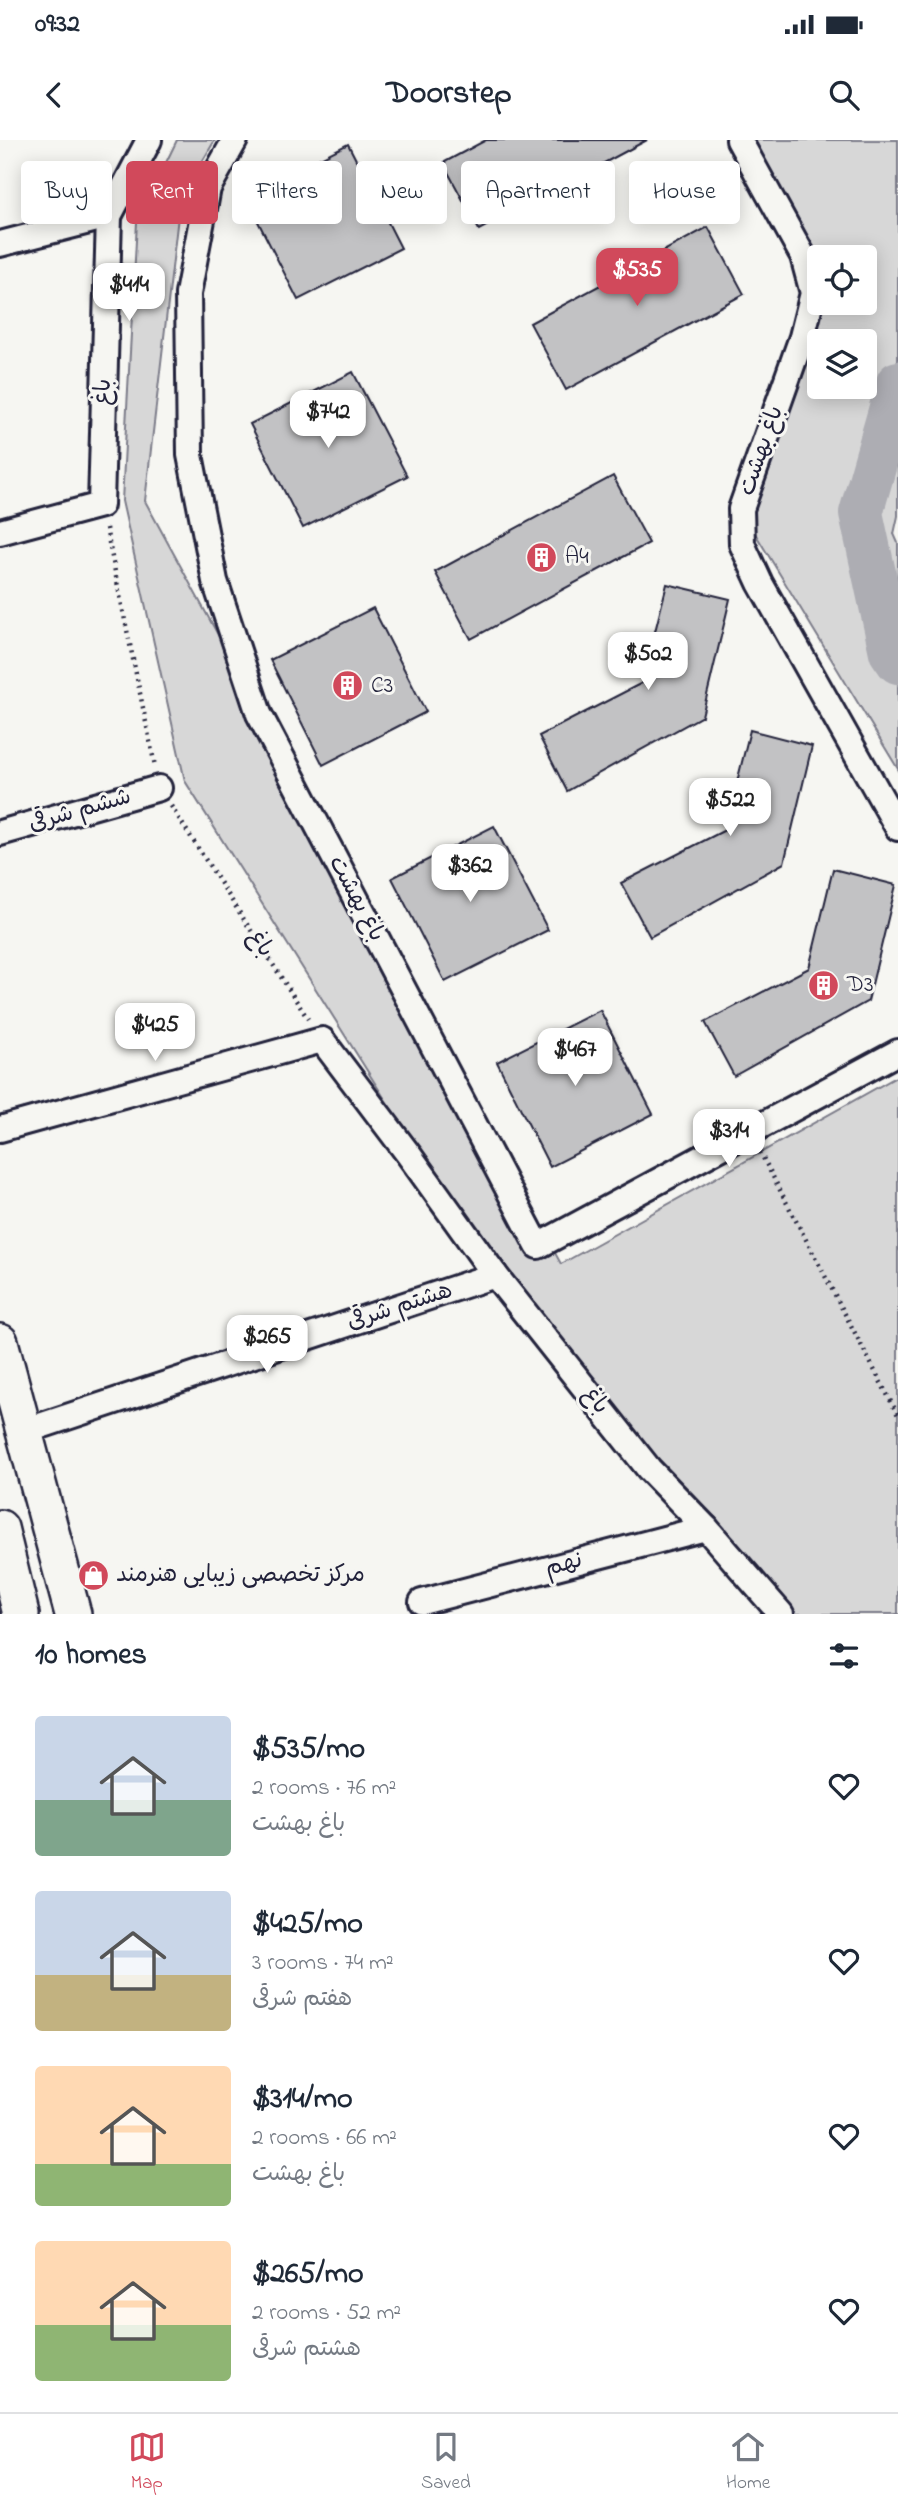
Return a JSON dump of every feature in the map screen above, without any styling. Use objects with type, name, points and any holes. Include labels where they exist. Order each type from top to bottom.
[{"type":"main road","points":[[0,1342],[72,1614]]},
{"type":"main road","points":[[0,1528],[22,1614]]},
{"type":"street","name":"باغ","points":[[112,210],[149,140]]},
{"type":"street","name":"باغ بهشت","points":[[235,140],[208,188],[188,294],[190,455],[215,580],[259,714],[538,1246],[898,1052]]},
{"type":"street","name":"باغ بهشت","points":[[739,140],[803,256],[813,293],[802,337],[741,509],[742,544],[760,583],[898,828]]},
{"type":"street","points":[[0,244],[78,224]]},
{"type":"street","name":"باغ","points":[[101,505],[109,224]]},
{"type":"street","points":[[0,532],[101,505]]},
{"type":"street","name":"ششم شرقی","points":[[0,833],[159,788]]},
{"type":"street","name":"باغ","points":[[322,1040],[495,1275],[649,1469],[706,1528],[781,1614]]},
{"type":"street","points":[[0,1129],[322,1040]]},
{"type":"street","name":"هشتم شرقی","points":[[25,1431],[495,1275]]},
{"type":"street","name":"نهم","points":[[422,1602],[706,1528]]},
{"type":"path","name":"باغ","points":[[101,505],[159,788],[322,1040]]},
{"type":"path","points":[[750,1132],[898,1415]]},
{"type":"shaded area","points":[[177,140],[215,140],[203,161],[167,161]]},
{"type":"shaded area","points":[[754,140],[898,140],[898,516],[894,534],[898,543],[898,769],[750,525],[807,344],[807,399],[877,399],[877,329],[812,329],[816,315],[877,315],[877,245],[809,245]]},
{"type":"shaded area","points":[[137,224],[177,224],[145,501],[561,1264],[898,1076],[898,1614],[788,1614],[669,1480],[484,1250],[422,1158],[185,781],[122,501]]},
{"type":"building","points":[[486,140],[647,140],[608,161],[461,161],[461,196],[447,170],[447,161]]},
{"type":"building","points":[[348,144],[357,161],[356,224],[389,224],[401,248],[298,300],[259,224],[342,224],[342,161],[314,161]]},
{"type":"building","points":[[476,224],[490,224],[479,230]]},
{"type":"building","points":[[708,227],[744,294],[566,390],[530,323]]},
{"type":"building","points":[[353,372],[407,476],[303,528],[250,424]]},
{"type":"building","name":"A4","points":[[613,476],[649,543],[471,639],[435,572]]},
{"type":"building","points":[[667,584],[730,599],[702,716],[567,791],[539,736],[642,683]]},
{"type":"building","name":"C3","points":[[373,608],[426,712],[323,765],[270,660]]},
{"type":"building","points":[[750,730],[812,746],[784,863],[650,937],[621,883],[725,830]]},
{"type":"building","points":[[494,826],[548,930],[445,982],[392,878]]},
{"type":"building","name":"D3","points":[[833,869],[896,885],[868,1001],[734,1076],[705,1022],[809,968]]},
{"type":"building","points":[[600,1010],[653,1114],[550,1167],[497,1062]]},
{"type":"waterway","points":[[898,383],[861,513],[891,652],[898,662]]},
{"type":"place","name":"A4","points":[[542,557]]},
{"type":"place","name":"C3","points":[[348,686]]},
{"type":"place","name":"D3","points":[[824,985]]},
{"type":"place","name":"مرکز تخصصی زیبایی هنرمند","points":[[93,1575]]}]
